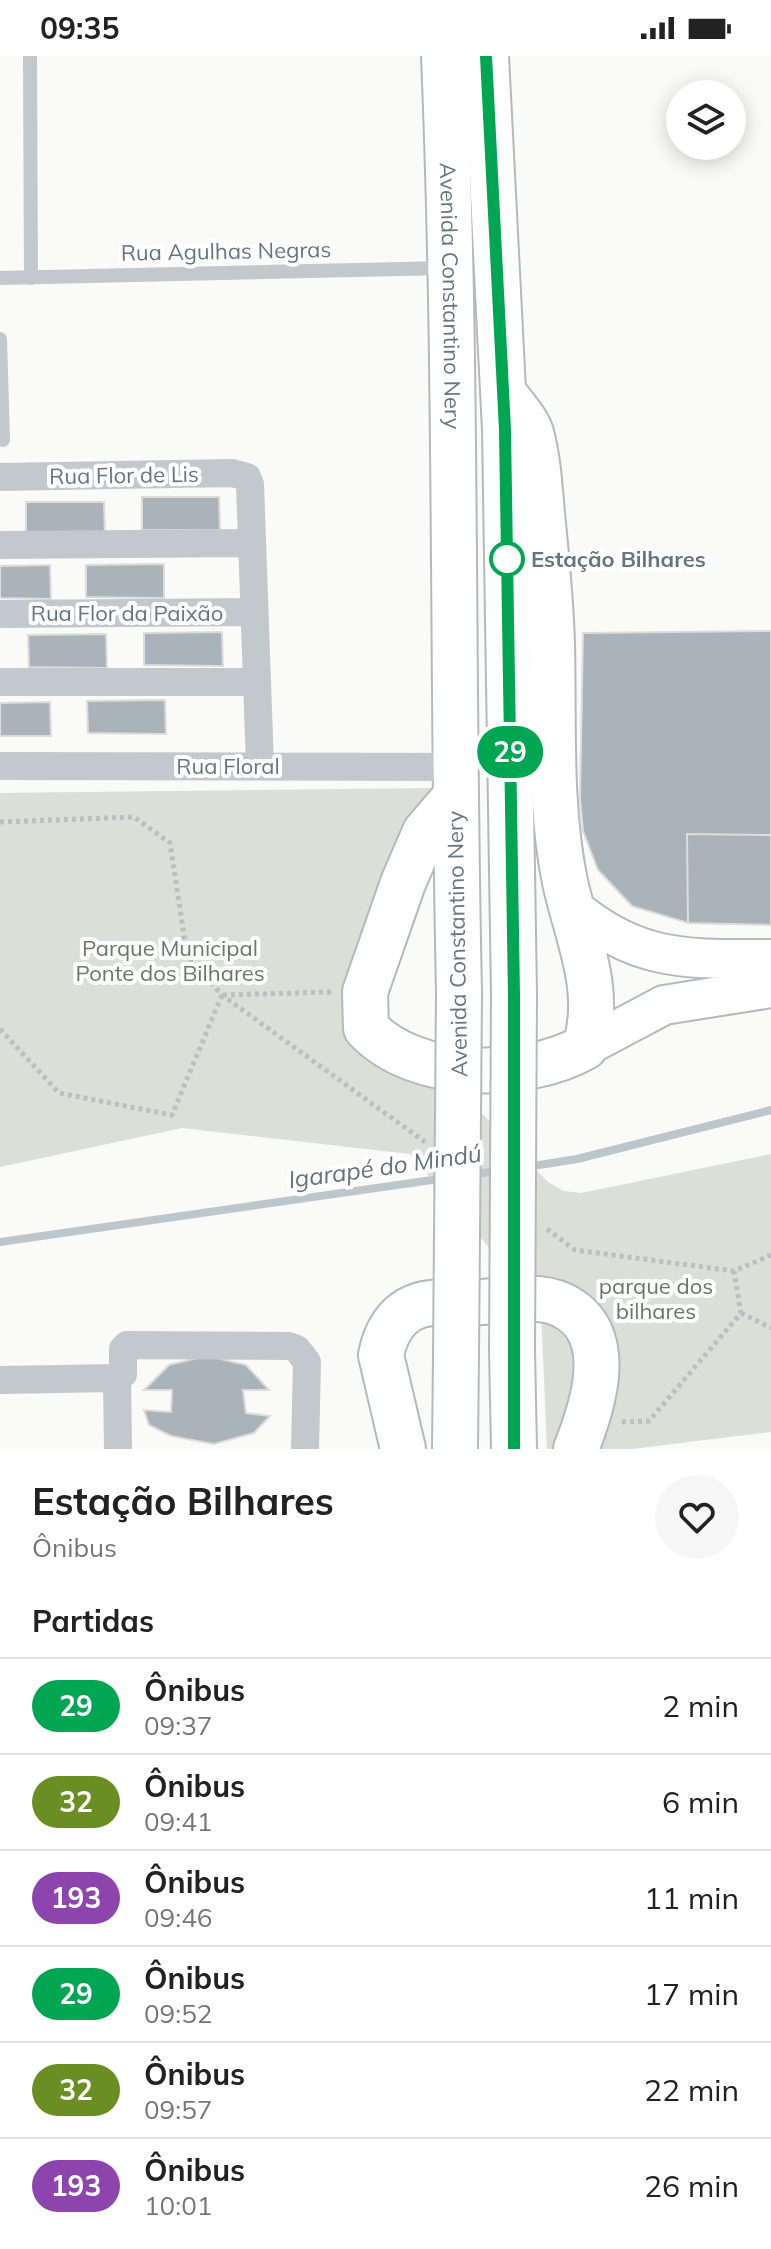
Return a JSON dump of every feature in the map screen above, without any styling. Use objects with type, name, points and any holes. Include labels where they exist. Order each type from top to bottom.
[{"type":"highway","name":"Avenida Constantino Nery","points":[[444,56],[453,268],[459,993],[455,1449]]},
{"type":"highway","name":"Avenida Constantino Nery","points":[[486,56],[504,393],[514,995],[514,1449]]},
{"type":"highway","points":[[455,782],[425,832],[365,992],[366,1028],[393,1052],[418,1062],[519,1069],[565,1059],[585,1047],[593,1023],[593,1002],[590,974],[571,906],[559,840],[552,767],[551,600],[540,494],[530,431],[504,393]]},
{"type":"highway","points":[[403,1449],[381,1355],[394,1321],[416,1306],[520,1298],[561,1304],[575,1313],[591,1334],[598,1359],[593,1397],[580,1436]]},
{"type":"main road","points":[[571,906],[597,928],[665,956],[771,959]]},
{"type":"main road","points":[[664,1005],[658,981],[665,956]]},
{"type":"main road","points":[[585,1047],[664,1005],[771,988]]},
{"type":"street","name":"Rua Flor de Lis","points":[[0,477],[232,473],[247,477],[250,484],[251,543]]},
{"type":"street","points":[[0,545],[251,543],[260,766]]},
{"type":"street","name":"Rua Flor da Paixão","points":[[0,614],[254,612]]},
{"type":"street","points":[[0,682],[256,682]]},
{"type":"street","name":"Rua Floral","points":[[0,766],[260,766],[455,782]]},
{"type":"street","points":[[0,1380],[122,1377],[123,1349],[127,1345],[297,1349],[307,1362],[305,1449]]},
{"type":"street","points":[[117,1378],[118,1449]]},
{"type":"lane","points":[[30,56],[31,278]]},
{"type":"lane","name":"Rua Agulhas Negras","points":[[0,278],[453,268]]},
{"type":"lane","points":[[0,339],[3,440]]},
{"type":"path","points":[[0,822],[134,817],[170,843],[187,955],[222,995]]},
{"type":"path","points":[[222,995],[365,992]]},
{"type":"path","points":[[0,1029],[59,1093],[172,1115],[222,995]]},
{"type":"path","points":[[580,1436],[649,1421],[741,1313],[734,1271],[771,1255]]},
{"type":"path","points":[[741,1313],[771,1328]]},
{"type":"green space","name":"Parque Municipal Ponte dos Bilhares","points":[[434,788],[365,992],[548,1182],[564,1191],[581,1193],[771,1154],[771,1432],[632,1449],[547,1449],[541,1309],[410,1154],[182,1128],[0,1167],[0,793]]},
{"type":"building","points":[[142,497],[219,497],[220,530],[142,530]]},
{"type":"building","points":[[26,502],[104,502],[105,535],[26,535]]},
{"type":"building","points":[[164,564],[164,598],[86,597],[86,565]]},
{"type":"building","points":[[50,565],[51,599],[0,598],[0,566]]},
{"type":"building","points":[[771,631],[771,835],[687,834],[688,923],[632,906],[598,870],[583,831],[580,798],[583,633]]},
{"type":"building","points":[[222,632],[223,666],[144,665],[144,633]]},
{"type":"building","points":[[106,634],[107,668],[29,667],[28,635]]},
{"type":"building","points":[[165,700],[166,734],[88,733],[87,701]]},
{"type":"building","points":[[50,702],[51,736],[0,736],[0,703]]},
{"type":"building","points":[[687,834],[771,835],[771,925],[688,923]]},
{"type":"building","points":[[197,1358],[217,1358],[246,1365],[269,1390],[243,1390],[246,1413],[270,1416],[254,1433],[214,1444],[171,1436],[149,1425],[144,1410],[171,1412],[172,1390],[144,1390],[169,1365]]},
{"type":"waterway","name":"Igarapé do Mindú","points":[[527,1167],[577,1159],[771,1110]]},
{"type":"waterway","name":"Igarapé do Mindú","points":[[471,1175],[501,1170]]},
{"type":"waterway","name":"Igarapé do Mindú","points":[[0,1242],[446,1178]]},
{"type":"bus line","name":"29","points":[[486,56],[505,430],[514,995],[514,1449]]},
{"type":"place","name":"Estação Bilhares","points":[[507,559]]},
{"type":"park label","name":"parque dos bilhares","points":[[656,1298]]}]
